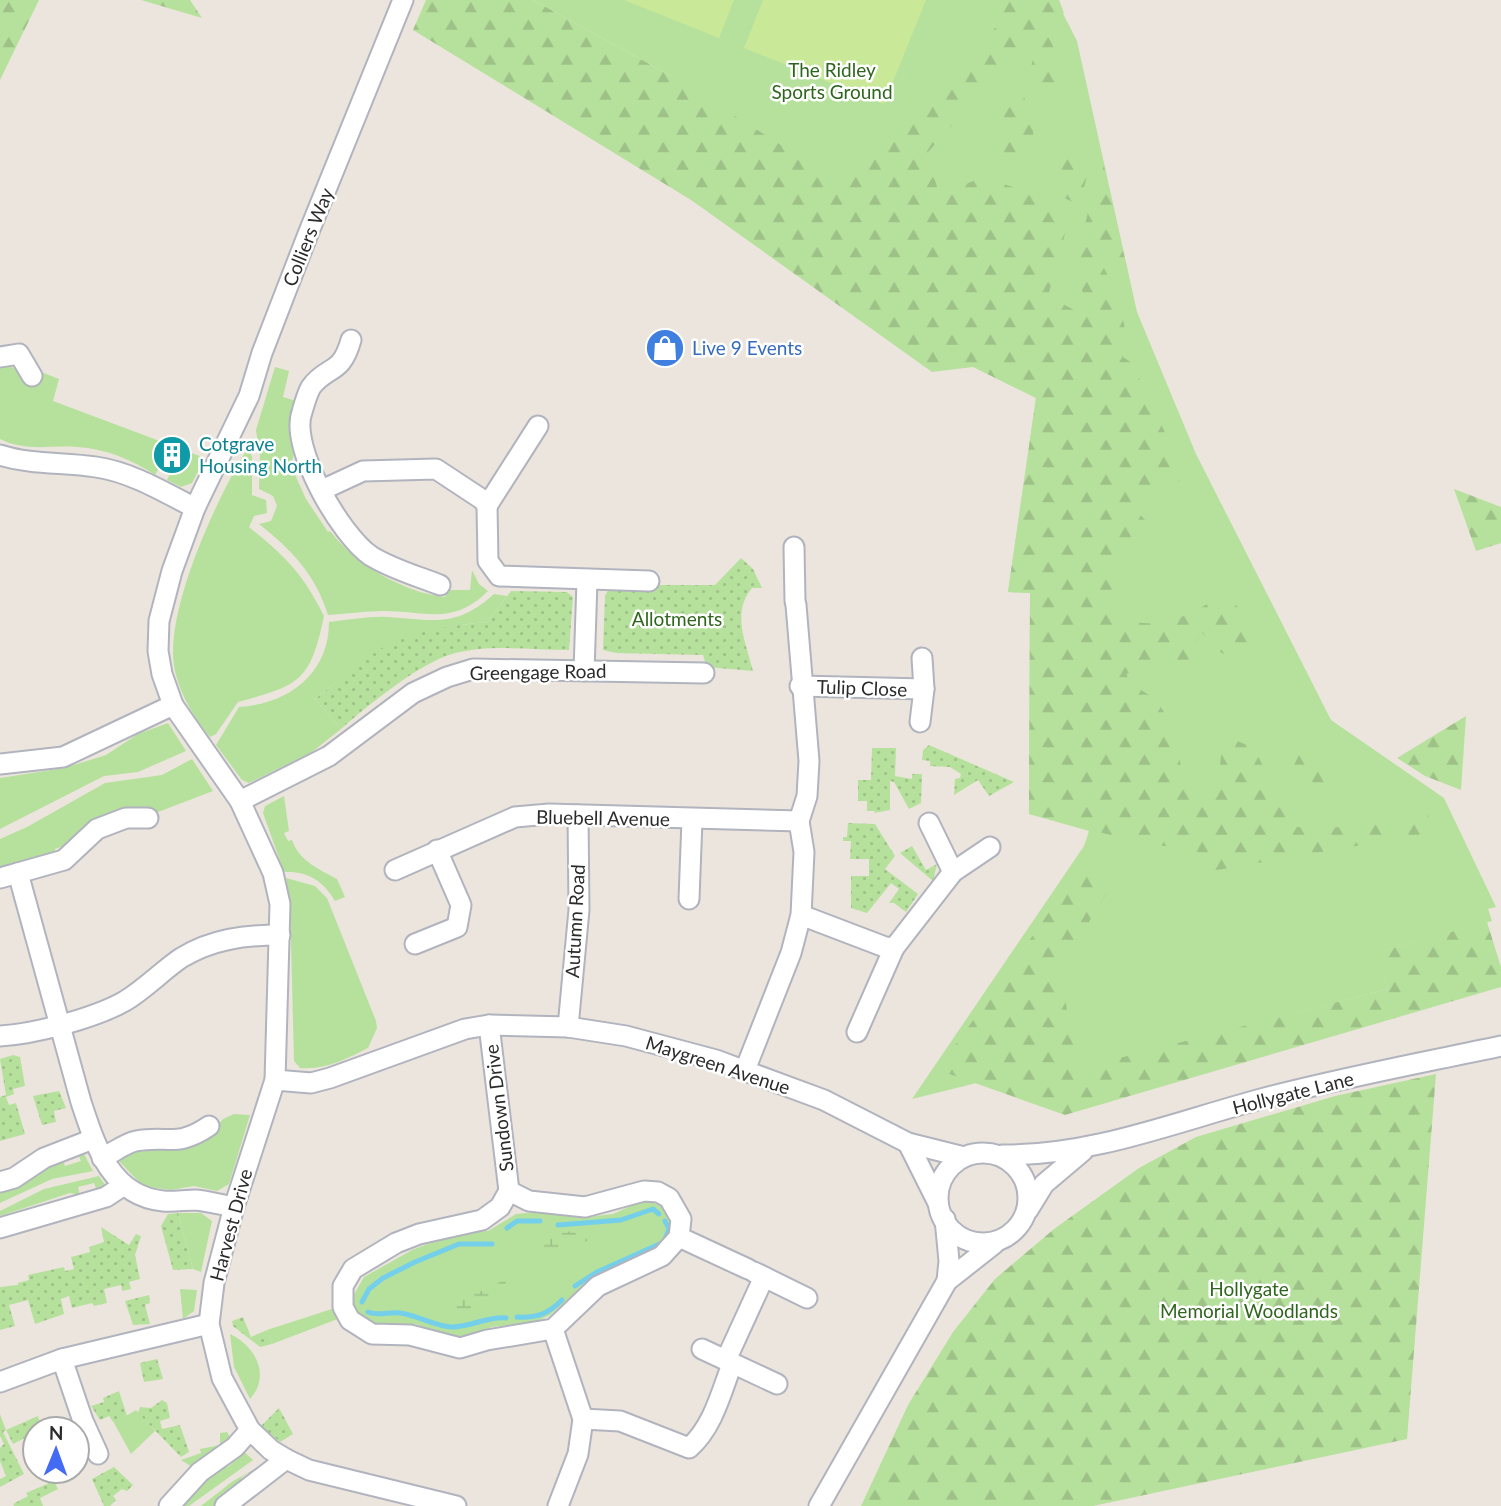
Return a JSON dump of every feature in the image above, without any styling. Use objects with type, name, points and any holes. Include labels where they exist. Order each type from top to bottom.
[{"type":"street","name":"Colliers Way","points":[[173,705],[162,674],[159,621],[172,571],[195,508],[214,474],[249,396],[262,353],[303,246],[403,0]]},
{"type":"street","points":[[351,340],[345,360],[312,386],[301,415],[298,435],[317,483],[364,550],[398,569],[440,585]]},
{"type":"street","points":[[0,357],[19,355],[32,376]]},
{"type":"street","points":[[537,426],[487,506],[488,561],[499,576],[649,581]]},
{"type":"street","points":[[0,456],[23,463],[63,462],[100,467],[155,487],[195,508]]},
{"type":"street","points":[[317,483],[363,471],[436,469],[455,480],[487,506]]},
{"type":"street","points":[[745,1070],[791,953],[801,915],[804,852],[799,821],[807,796],[809,761],[800,686],[794,547]]},
{"type":"street","points":[[584,671],[587,581]]},
{"type":"street","name":"Tulip Close","points":[[919,722],[924,690],[922,658]]},
{"type":"street","name":"Greengage Road","points":[[240,801],[328,756],[413,693],[447,677],[473,669],[704,673]]},
{"type":"street","name":"Tulip Close","points":[[800,686],[924,690]]},
{"type":"street","points":[[0,764],[63,758],[173,705]]},
{"type":"street","name":"Harvest Drive","points":[[173,705],[240,801],[273,873],[280,904],[275,1080],[233,1207],[214,1283],[209,1324],[222,1378],[250,1430],[271,1450],[286,1459],[372,1497],[456,1506]]},
{"type":"street","name":"Bluebell Avenue","points":[[395,870],[515,817],[549,814],[799,821]]},
{"type":"street","name":"Autumn Road","points":[[568,1027],[579,909],[578,815]]},
{"type":"street","points":[[148,818],[126,818],[97,830],[64,860],[9,875],[60,1023],[93,1139],[102,1158],[124,1185],[136,1194],[162,1201],[198,1200],[233,1207]]},
{"type":"street","name":"Bluebell Avenue","points":[[690,900],[692,820]]},
{"type":"street","points":[[929,823],[953,872]]},
{"type":"street","points":[[857,1032],[894,948],[953,872],[990,847]]},
{"type":"street","points":[[415,944],[457,927],[461,905],[437,850]]},
{"type":"street","points":[[801,915],[894,948]]},
{"type":"street","points":[[0,1036],[60,1023],[125,1001],[183,957],[219,940],[251,935],[280,935]]},
{"type":"street","name":"Maygreen Avenue","points":[[275,1080],[311,1083],[465,1029],[489,1026],[568,1027],[678,1049],[745,1070],[824,1100],[908,1143],[964,1157]]},
{"type":"street","name":"Sundown Drive","points":[[489,1026],[509,1191]]},
{"type":"street","name":"Hollygate Lane","points":[[1002,1155],[1041,1155],[1087,1148],[1264,1099],[1501,1046]]},
{"type":"street","points":[[102,1158],[132,1141],[154,1139],[177,1142],[209,1126]]},
{"type":"street","points":[[0,1182],[15,1178],[44,1158],[93,1139]]},
{"type":"street","points":[[908,1143],[942,1212],[967,1240],[994,1244]]},
{"type":"street","name":"Hollygate Lane","points":[[1026,1214],[1044,1184],[1087,1148]]},
{"type":"street","points":[[819,1506],[947,1281],[994,1244],[1013,1234],[1026,1214],[1026,1183],[1020,1170],[1002,1155],[982,1152],[964,1157],[951,1164],[942,1177],[938,1193],[949,1261],[947,1281]]},
{"type":"street","points":[[0,1228],[106,1196],[124,1185]]},
{"type":"street","points":[[509,1191],[529,1201],[585,1207],[644,1191],[658,1192],[669,1198],[681,1219],[679,1237],[662,1256],[598,1286],[553,1329],[487,1340],[460,1349],[410,1335],[372,1334],[350,1320],[343,1307],[343,1286],[352,1269],[397,1243],[419,1234],[482,1220],[500,1207],[509,1191]]},
{"type":"street","points":[[679,1237],[807,1298]]},
{"type":"street","points":[[583,1419],[620,1421],[689,1448],[699,1440],[716,1409],[755,1273]]},
{"type":"street","points":[[0,1382],[62,1359],[209,1324]]},
{"type":"street","points":[[553,1329],[583,1419],[578,1454],[558,1506]]},
{"type":"street","points":[[702,1349],[778,1384]]},
{"type":"street","points":[[62,1359],[79,1411],[98,1454]]},
{"type":"street","points":[[169,1506],[200,1472],[235,1447],[250,1430]]},
{"type":"street","points":[[225,1506],[286,1459]]},
{"type":"green space","points":[[0,0],[39,0],[0,80]]},
{"type":"green space","points":[[141,0],[190,0],[202,18]]},
{"type":"green space","points":[[426,0],[533,0],[673,77],[845,185],[998,25],[998,0],[1059,0],[1064,13],[1043,25],[928,152],[939,195],[983,177],[1022,190],[1068,223],[1048,296],[1089,318],[1071,247],[1075,242],[1091,242],[1118,296],[1125,329],[1113,341],[1123,347],[1123,357],[1132,363],[1171,445],[1180,481],[1156,497],[1144,498],[1135,509],[1146,521],[1140,542],[1117,567],[1112,616],[1130,621],[1160,623],[1187,615],[1229,591],[1257,645],[1252,653],[1236,659],[1220,652],[1201,632],[1187,661],[1177,664],[1154,659],[1141,675],[1127,673],[1128,685],[1144,692],[1165,714],[1177,744],[1185,792],[1199,794],[1204,784],[1219,779],[1221,755],[1235,740],[1254,748],[1293,827],[1361,826],[1428,812],[1430,833],[1195,874],[1199,852],[1130,840],[1029,814],[1030,593],[1008,592],[1036,398],[973,367],[932,372],[691,200],[413,30]]},
{"type":"green space","name":"The Ridley Sports Ground","points":[[533,0],[1056,0],[1077,41],[1137,312],[1196,454],[1331,720],[1444,798],[1496,907],[1488,909],[1492,921],[1380,952],[1388,989],[1077,1070],[1074,1059],[912,1099],[1084,846],[1089,831],[1029,814],[1030,593],[1008,592],[1036,398],[791,227],[673,77]]},
{"type":"green space","points":[[624,0],[734,0],[719,38]]},
{"type":"green space","name":"The Ridley Sports Ground","points":[[763,0],[926,0],[884,104],[744,48]]},
{"type":"green space","points":[[1042,37],[1049,38],[1057,62],[1050,100],[1045,101],[1037,96],[1030,80],[1032,62]]},
{"type":"green space","points":[[1008,97],[1024,97],[1034,136],[1030,155],[1016,167],[1007,165],[1000,151],[1000,110]]},
{"type":"green space","points":[[1068,157],[1081,165],[1087,176],[1082,195],[1073,202],[1062,197],[1057,187],[1057,165]]},
{"type":"green space","points":[[1104,166],[1129,277],[1117,268],[1085,225],[1091,199]]},
{"type":"green space","points":[[0,362],[21,371],[36,370],[59,379],[53,401],[205,458],[192,483],[181,487],[167,480],[180,453],[170,448],[155,475],[137,464],[98,450],[28,447],[0,439]]},
{"type":"green space","points":[[275,367],[289,371],[283,397],[296,401],[289,420],[294,454],[291,466],[306,499],[328,532],[366,565],[412,589],[445,597],[446,590],[470,590],[472,570],[479,584],[488,591],[475,602],[451,613],[377,611],[328,615],[317,587],[301,564],[282,543],[259,524],[271,521],[277,506],[273,496],[259,489],[260,456],[256,430]]},
{"type":"green space","points":[[247,449],[252,456],[252,495],[266,500],[267,513],[254,516],[249,527],[292,567],[309,589],[324,616],[313,655],[299,677],[276,691],[238,702],[216,734],[210,737],[181,689],[175,671],[173,647],[184,589],[195,557],[221,496]]},
{"type":"green space","points":[[1454,489],[1501,507],[1501,543],[1476,551]]},
{"type":"green space","name":"Allotments","points":[[741,558],[753,569],[762,588],[752,588],[742,607],[742,628],[753,671],[707,667],[703,655],[616,653],[603,650],[605,596],[611,585],[715,585]]},
{"type":"green space","points":[[511,591],[567,592],[573,597],[569,650],[491,648],[446,656],[406,678],[341,729],[315,699],[376,651],[406,637],[487,622]]},
{"type":"green space","points":[[494,594],[507,596],[487,622],[435,630],[394,644],[356,667],[315,699],[341,729],[312,752],[249,783],[242,780],[216,745],[239,707],[274,700],[302,683],[322,657],[329,622],[381,617],[432,620],[456,617],[480,605]]},
{"type":"green space","points":[[1466,716],[1461,790],[1425,776],[1397,758]]},
{"type":"green space","points":[[168,723],[186,751],[138,772],[104,776],[0,829],[0,778],[64,768],[106,755],[138,734]]},
{"type":"green space","points":[[929,745],[1014,782],[989,796],[978,780],[954,795],[955,779],[960,778],[961,774],[950,767],[930,766],[930,761],[922,760],[923,750]]},
{"type":"green space","points":[[872,748],[896,748],[895,776],[912,779],[912,774],[922,774],[921,803],[909,809],[894,782],[890,781],[890,810],[874,813],[875,811],[867,811],[867,801],[858,801],[858,780],[871,780]]},
{"type":"green space","points":[[1310,750],[1324,760],[1329,770],[1323,785],[1302,779],[1294,765],[1301,751]]},
{"type":"green space","points":[[192,759],[213,791],[158,812],[122,812],[66,850],[64,846],[55,849],[56,854],[0,870],[0,839],[27,827],[105,783],[162,775]]},
{"type":"green space","points":[[284,796],[289,831],[284,833],[288,841],[292,840],[299,854],[310,864],[337,879],[345,897],[335,901],[320,883],[308,875],[284,872],[263,813],[265,806]]},
{"type":"green space","points":[[848,823],[875,824],[895,856],[885,869],[918,894],[906,912],[894,903],[889,903],[899,889],[891,883],[867,913],[851,908],[851,876],[869,876],[869,859],[850,859],[851,841],[843,841],[843,837],[847,837]]},
{"type":"green space","points":[[912,846],[926,870],[937,864],[933,881],[900,853]]},
{"type":"green space","points":[[1083,864],[1117,877],[1060,968],[1077,1069],[1388,989],[1379,952],[1487,922],[1501,967],[1501,987],[1065,1115],[938,1070]]},
{"type":"green space","points":[[286,878],[315,886],[327,898],[376,1021],[377,1028],[368,1048],[335,1063],[318,1067],[300,1068],[294,1061],[290,902]]},
{"type":"green space","points":[[13,1055],[20,1057],[25,1086],[13,1089],[14,1094],[6,1097],[9,1105],[16,1103],[25,1134],[0,1141],[0,1097],[6,1095],[0,1059]]},
{"type":"green space","name":"Hollygate Memorial Woodlands","points":[[1436,1074],[1407,1439],[1093,1506],[861,1506],[908,1405],[953,1332],[995,1279],[1054,1229],[1139,1168],[1196,1137],[1335,1096]]},
{"type":"green space","points":[[59,1091],[66,1108],[54,1111],[56,1122],[42,1125],[33,1096]]},
{"type":"green space","points":[[234,1114],[250,1115],[229,1184],[217,1191],[194,1186],[171,1190],[148,1187],[138,1181],[119,1161],[139,1148],[214,1130],[223,1119]]},
{"type":"green space","points":[[84,1154],[93,1171],[52,1179],[0,1203],[0,1191],[54,1163],[63,1161],[65,1166],[81,1161],[79,1156]]},
{"type":"green space","points":[[99,1176],[107,1188],[97,1191],[94,1183],[78,1187],[80,1195],[70,1193],[0,1216],[0,1211],[44,1189]]},
{"type":"green space","points":[[639,1202],[652,1202],[667,1210],[673,1233],[656,1251],[592,1279],[550,1315],[536,1322],[491,1327],[475,1335],[454,1339],[416,1324],[380,1327],[363,1319],[355,1311],[353,1296],[364,1277],[412,1250],[455,1233],[488,1231],[516,1214],[538,1212],[587,1217],[613,1214]]},
{"type":"green space","points":[[178,1213],[201,1213],[212,1221],[201,1272],[193,1269]]},
{"type":"green space","points":[[178,1213],[193,1269],[173,1270],[161,1226],[168,1214]]},
{"type":"green space","points":[[101,1227],[129,1245],[136,1234],[141,1236],[135,1255],[140,1279],[129,1282],[131,1289],[122,1291],[121,1285],[104,1289],[107,1303],[94,1306],[92,1303],[72,1308],[69,1296],[61,1299],[64,1314],[35,1324],[28,1300],[9,1305],[15,1326],[0,1330],[0,1287],[18,1285],[29,1280],[28,1275],[64,1267],[65,1271],[74,1269],[71,1257],[90,1252],[89,1247],[104,1242]]},
{"type":"green space","points":[[584,1227],[595,1227],[591,1239],[549,1260],[536,1246],[557,1235]]},
{"type":"green space","points":[[516,1271],[525,1281],[484,1306],[462,1309],[436,1305],[437,1301],[459,1298],[488,1288]]},
{"type":"green space","points":[[180,1289],[197,1290],[194,1311],[183,1319]]},
{"type":"green space","points":[[149,1295],[150,1303],[145,1305],[150,1324],[133,1325],[125,1301]]},
{"type":"green space","points":[[338,1307],[343,1317],[272,1344],[267,1330]]},
{"type":"green space","points":[[243,1317],[251,1337],[267,1330],[272,1344],[260,1347],[233,1326],[232,1321]]},
{"type":"green space","points":[[230,1334],[247,1346],[258,1362],[259,1381],[250,1399],[234,1367]]},
{"type":"green space","points":[[157,1359],[163,1379],[144,1382],[140,1363]]},
{"type":"green space","points":[[119,1391],[127,1416],[114,1423],[109,1416],[100,1420],[91,1406],[104,1402],[103,1398]]},
{"type":"green space","points":[[162,1400],[167,1403],[170,1418],[160,1421],[162,1429],[180,1425],[189,1452],[181,1457],[138,1413],[140,1407],[151,1408]]},
{"type":"green space","points":[[279,1408],[293,1434],[280,1442],[261,1426]]},
{"type":"green space","points":[[136,1410],[155,1431],[131,1454],[114,1423]]},
{"type":"green space","points":[[0,1414],[6,1430],[3,1432],[21,1468],[21,1476],[0,1487],[0,1479],[6,1476],[0,1461],[0,1448],[4,1444],[0,1436]]},
{"type":"green space","points":[[21,1423],[21,1440],[13,1444],[6,1430]]},
{"type":"green space","points":[[227,1432],[231,1439],[192,1467],[181,1460],[201,1453],[200,1449],[220,1445],[220,1433]]},
{"type":"green space","points":[[241,1449],[253,1460],[189,1506],[184,1506],[194,1490],[224,1464],[228,1467],[236,1460],[233,1456]]},
{"type":"green space","points":[[260,1466],[263,1468],[253,1476],[248,1473],[241,1478],[243,1482],[215,1506],[201,1506],[233,1481]]},
{"type":"green space","points":[[114,1467],[133,1485],[127,1491],[122,1489],[113,1496],[116,1500],[110,1506],[104,1506],[92,1479]]},
{"type":"green space","points":[[45,1485],[56,1485],[58,1489],[40,1498],[43,1506],[14,1506],[13,1504],[28,1496],[26,1493]]},
{"type":"waterway","points":[[558,1225],[621,1220],[653,1209],[659,1214]]},
{"type":"waterway","points":[[507,1228],[517,1221],[540,1221]]},
{"type":"waterway","points":[[575,1286],[597,1272],[664,1242],[669,1229],[665,1221]]},
{"type":"waterway","points":[[362,1302],[369,1289],[383,1278],[415,1262],[459,1244],[492,1244]]},
{"type":"waterway","points":[[517,1317],[542,1314],[562,1300]]},
{"type":"waterway","points":[[368,1312],[400,1313],[452,1327],[506,1318]]},
{"type":"place","name":"Live 9 Events","points":[[665,348]]},
{"type":"place","name":"Cotgrave Housing North","points":[[172,455]]}]
